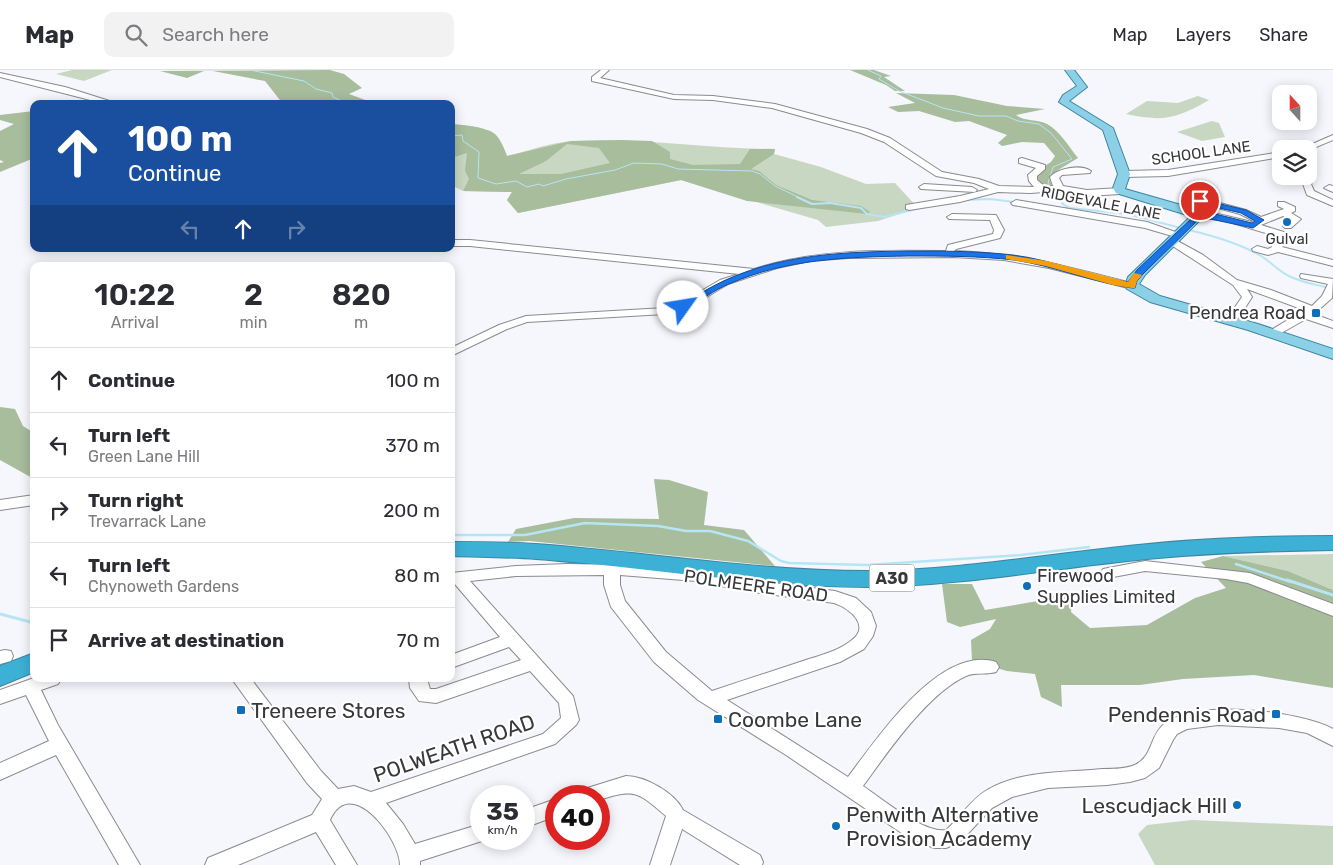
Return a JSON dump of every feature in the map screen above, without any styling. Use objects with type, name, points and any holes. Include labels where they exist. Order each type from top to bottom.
[{"type":"highway","name":"A30","points":[[455,549],[541,552],[747,574],[835,578],[913,578],[1006,570],[1112,555],[1269,543],[1333,543]]},
{"type":"highway","points":[[2,663],[30,662]]},
{"type":"main road","points":[[1069,70],[1082,87],[1066,97],[1064,102],[1108,128],[1124,174],[1119,188],[1120,191],[1197,216],[1132,280],[1132,286],[1155,299],[1232,320],[1333,354]]},
{"type":"street","points":[[605,70],[595,79],[674,97],[713,98],[772,106],[878,135],[939,174],[976,181],[996,189]]},
{"type":"street","points":[[0,76],[62,89],[101,100]]},
{"type":"street","points":[[1317,144],[1333,137]]},
{"type":"street","name":"SCHOOL LANE","points":[[1124,174],[1168,173],[1272,156]]},
{"type":"street","points":[[1022,161],[1042,167],[1032,175],[1033,181],[1051,188]]},
{"type":"street","points":[[1051,188],[1054,177],[1059,173],[1087,171]]},
{"type":"street","points":[[1307,185],[1310,193],[1333,203]]},
{"type":"street","points":[[924,187],[943,186],[955,191]]},
{"type":"street","points":[[936,188],[955,191],[1051,188],[1088,193],[1120,191]]},
{"type":"street","points":[[909,207],[960,199],[996,189]]},
{"type":"street","name":"RIDGEVALE LANE","points":[[1030,190],[1031,199],[1017,201],[1099,218],[1148,225],[1181,233],[1238,285]]},
{"type":"street","points":[[1194,191],[1190,196],[1191,198],[1243,212],[1257,223],[1284,235],[1285,237],[1276,245],[1277,249]]},
{"type":"street","points":[[1195,214],[1257,223],[1282,209],[1296,219],[1288,226]]},
{"type":"street","points":[[945,254],[952,247],[997,236],[999,230],[993,217],[952,217]]},
{"type":"street","points":[[455,243],[755,272]]},
{"type":"street","points":[[1257,249],[1268,252],[1277,249],[1333,263]]},
{"type":"street","points":[[455,351],[503,327],[520,321],[665,311],[683,307],[724,282],[783,262],[828,256],[945,254],[990,256],[1036,261],[1132,286]]},
{"type":"street","points":[[1272,334],[1330,299],[1333,283],[1305,276]]},
{"type":"street","points":[[1238,285],[1267,292],[1333,325]]},
{"type":"street","points":[[1232,320],[1247,297],[1238,285]]},
{"type":"street","points":[[0,505],[30,501]]},
{"type":"street","points":[[1108,573],[1145,566],[1226,574],[1250,578],[1333,610]]},
{"type":"street","points":[[612,570],[612,584],[617,603],[660,657],[710,699],[792,750],[916,832],[932,839],[946,839],[958,830],[992,796],[1046,780],[1090,779],[1136,773],[1150,766],[1160,753],[1163,740],[1170,730],[1203,718],[1257,719],[1293,723],[1312,727],[1333,738]]},
{"type":"street","name":"POLMEERE ROAD","points":[[455,578],[516,571],[612,570],[696,576],[752,586],[835,597],[850,602],[865,616],[868,626],[865,636],[858,645],[834,657],[710,699]]},
{"type":"street","name":"POLWEATH ROAD","points":[[371,801],[388,793],[549,739],[570,720],[567,701],[455,579]]},
{"type":"street","points":[[455,661],[512,640]]},
{"type":"street","points":[[418,682],[419,688],[425,696],[436,696],[532,663]]},
{"type":"street","points":[[850,789],[871,760],[930,691],[961,670],[990,667]]},
{"type":"street","points":[[0,697],[43,682]]},
{"type":"street","points":[[243,682],[314,777],[335,798]]},
{"type":"street","points":[[30,686],[130,865]]},
{"type":"street","points":[[0,772],[61,744]]},
{"type":"street","points":[[610,789],[630,782],[637,783],[674,811],[676,818],[660,865]]},
{"type":"street","points":[[215,865],[320,821],[323,812],[335,798],[352,796],[363,797],[371,801],[382,812],[408,849],[410,860],[470,837]]},
{"type":"street","points":[[676,818],[682,818],[753,862]]},
{"type":"street","points":[[320,821],[347,865]]},
{"type":"green space","points":[[72,70],[112,70],[84,81],[56,74]]},
{"type":"green space","points":[[330,70],[344,74],[362,88],[349,94],[365,100],[280,100],[265,81],[213,71],[204,71],[187,78],[160,71]]},
{"type":"green space","points":[[850,70],[874,70],[891,76],[884,77],[905,91],[895,91],[886,85]]},
{"type":"green space","points":[[896,93],[954,95],[1007,106],[1045,109],[1016,115],[1023,119],[1043,122],[1052,127],[1078,158],[1058,170],[1050,180],[1052,186],[1042,186],[1037,178],[1037,171],[1051,162],[1055,156],[1044,143],[1022,142],[1002,146],[998,143],[1007,135],[969,121],[955,122],[919,111],[898,112],[888,107],[915,103]]},
{"type":"green space","points":[[1198,96],[1209,100],[1178,115],[1150,118],[1126,114],[1147,101],[1178,103]]},
{"type":"green space","points":[[30,111],[30,160],[0,172],[0,163],[4,162],[0,160],[0,131],[14,124],[0,120],[0,115]]},
{"type":"green space","points":[[1212,121],[1219,123],[1225,137],[1202,141],[1177,132]]},
{"type":"green space","points":[[455,124],[478,127],[492,134],[503,146],[507,156],[557,143],[599,140],[775,149],[774,154],[821,167],[866,184],[895,183],[918,208],[878,221],[826,227],[818,220],[681,180],[518,213],[507,200],[512,192],[463,191],[455,187]]},
{"type":"green space","points":[[455,125],[474,127],[495,134],[507,156],[571,141],[652,141],[670,152],[670,159],[693,165],[740,164],[750,149],[775,149],[774,154],[751,169],[759,171],[776,185],[812,200],[861,206],[870,212],[867,214],[747,201],[681,180],[518,213],[507,200],[512,192],[463,191],[469,179],[465,171],[467,153],[455,157]],"holes":[[[567,144],[599,148],[610,163],[561,174],[519,174],[546,161]]]},
{"type":"green space","points":[[0,407],[15,409],[23,426],[30,430],[30,477],[0,460]]},
{"type":"green space","points":[[654,479],[669,480],[708,492],[704,525],[744,530],[775,566],[529,541],[508,542],[516,529],[574,518],[659,519]]},
{"type":"green space","points":[[1333,554],[1333,590],[1288,571],[1223,556]]},
{"type":"green space","points":[[1223,556],[1288,571],[1333,590],[1333,688],[1254,675],[1183,679],[1140,685],[1061,685],[1062,707],[1041,697],[1035,674],[1007,671],[972,661],[971,640],[990,629],[996,619],[960,627],[947,622],[942,584],[972,584],[985,610],[1038,601],[1061,593],[1072,592],[1071,612],[1090,628],[1147,625],[1195,598],[1226,588],[1201,562]]},
{"type":"green space","points":[[1192,820],[1333,826],[1333,865],[1155,865],[1138,834],[1147,825]]},
{"type":"waterway","points":[[250,70],[304,81],[316,89],[332,93],[333,97],[339,100]]},
{"type":"waterway","points":[[868,70],[881,76],[879,79],[899,91],[943,108],[979,116],[1006,116],[1018,121],[1039,124],[1051,133],[1072,159],[1053,167],[1048,183],[1058,198]]},
{"type":"waterway","points":[[455,136],[462,135],[463,141],[479,152],[478,178],[496,184],[516,181],[527,187],[539,184],[543,186],[566,179],[615,170],[634,163],[662,164],[678,169],[752,171],[760,174],[775,186],[800,198]]},
{"type":"waterway","points":[[797,197],[812,204],[830,203],[861,208],[867,214],[884,217],[920,208]]},
{"type":"waterway","points":[[1057,197],[1064,205],[1070,208]]},
{"type":"waterway","points":[[965,200],[990,199],[1014,202]]},
{"type":"waterway","points":[[1059,208],[1070,208]]},
{"type":"waterway","points":[[1070,208],[1127,214],[1181,228]]},
{"type":"waterway","points":[[1189,230],[1217,237],[1244,247],[1261,256],[1281,272],[1305,282],[1333,289]]},
{"type":"waterway","points":[[455,535],[525,535],[585,523],[658,526],[686,531],[710,531],[748,541],[781,561],[789,563],[867,565],[1021,555],[1089,547]]},
{"type":"waterway","points":[[1236,564],[1291,582]]},
{"type":"waterway","points":[[1287,580],[1333,595]]},
{"type":"waterway","points":[[0,614],[30,622]]},
{"type":"slow traffic","points":[[1009,257],[1047,264],[1132,286],[1132,280],[1137,275]]},
{"type":"place","name":"Gulval","points":[[1287,222]]},
{"type":"place","name":"Pendrea Road","points":[[1316,313]]},
{"type":"place","name":"Firewood Supplies Limited","points":[[1027,586]]},
{"type":"place","name":"Treneere Stores","points":[[241,710]]},
{"type":"place","name":"Pendennis Road","points":[[1276,714]]},
{"type":"place","name":"Coombe Lane","points":[[718,719]]},
{"type":"place","name":"Lescudjack Hill","points":[[1237,805]]},
{"type":"place","name":"Penwith Alternative Provision Academy","points":[[836,826]]},
{"type":"route","points":[[683,307],[724,282],[767,267],[783,262],[852,254],[945,254],[1013,258],[1047,264],[1132,286],[1132,280],[1195,220],[1197,216],[1195,214],[1253,226],[1260,220],[1243,212],[1200,201]]}]
